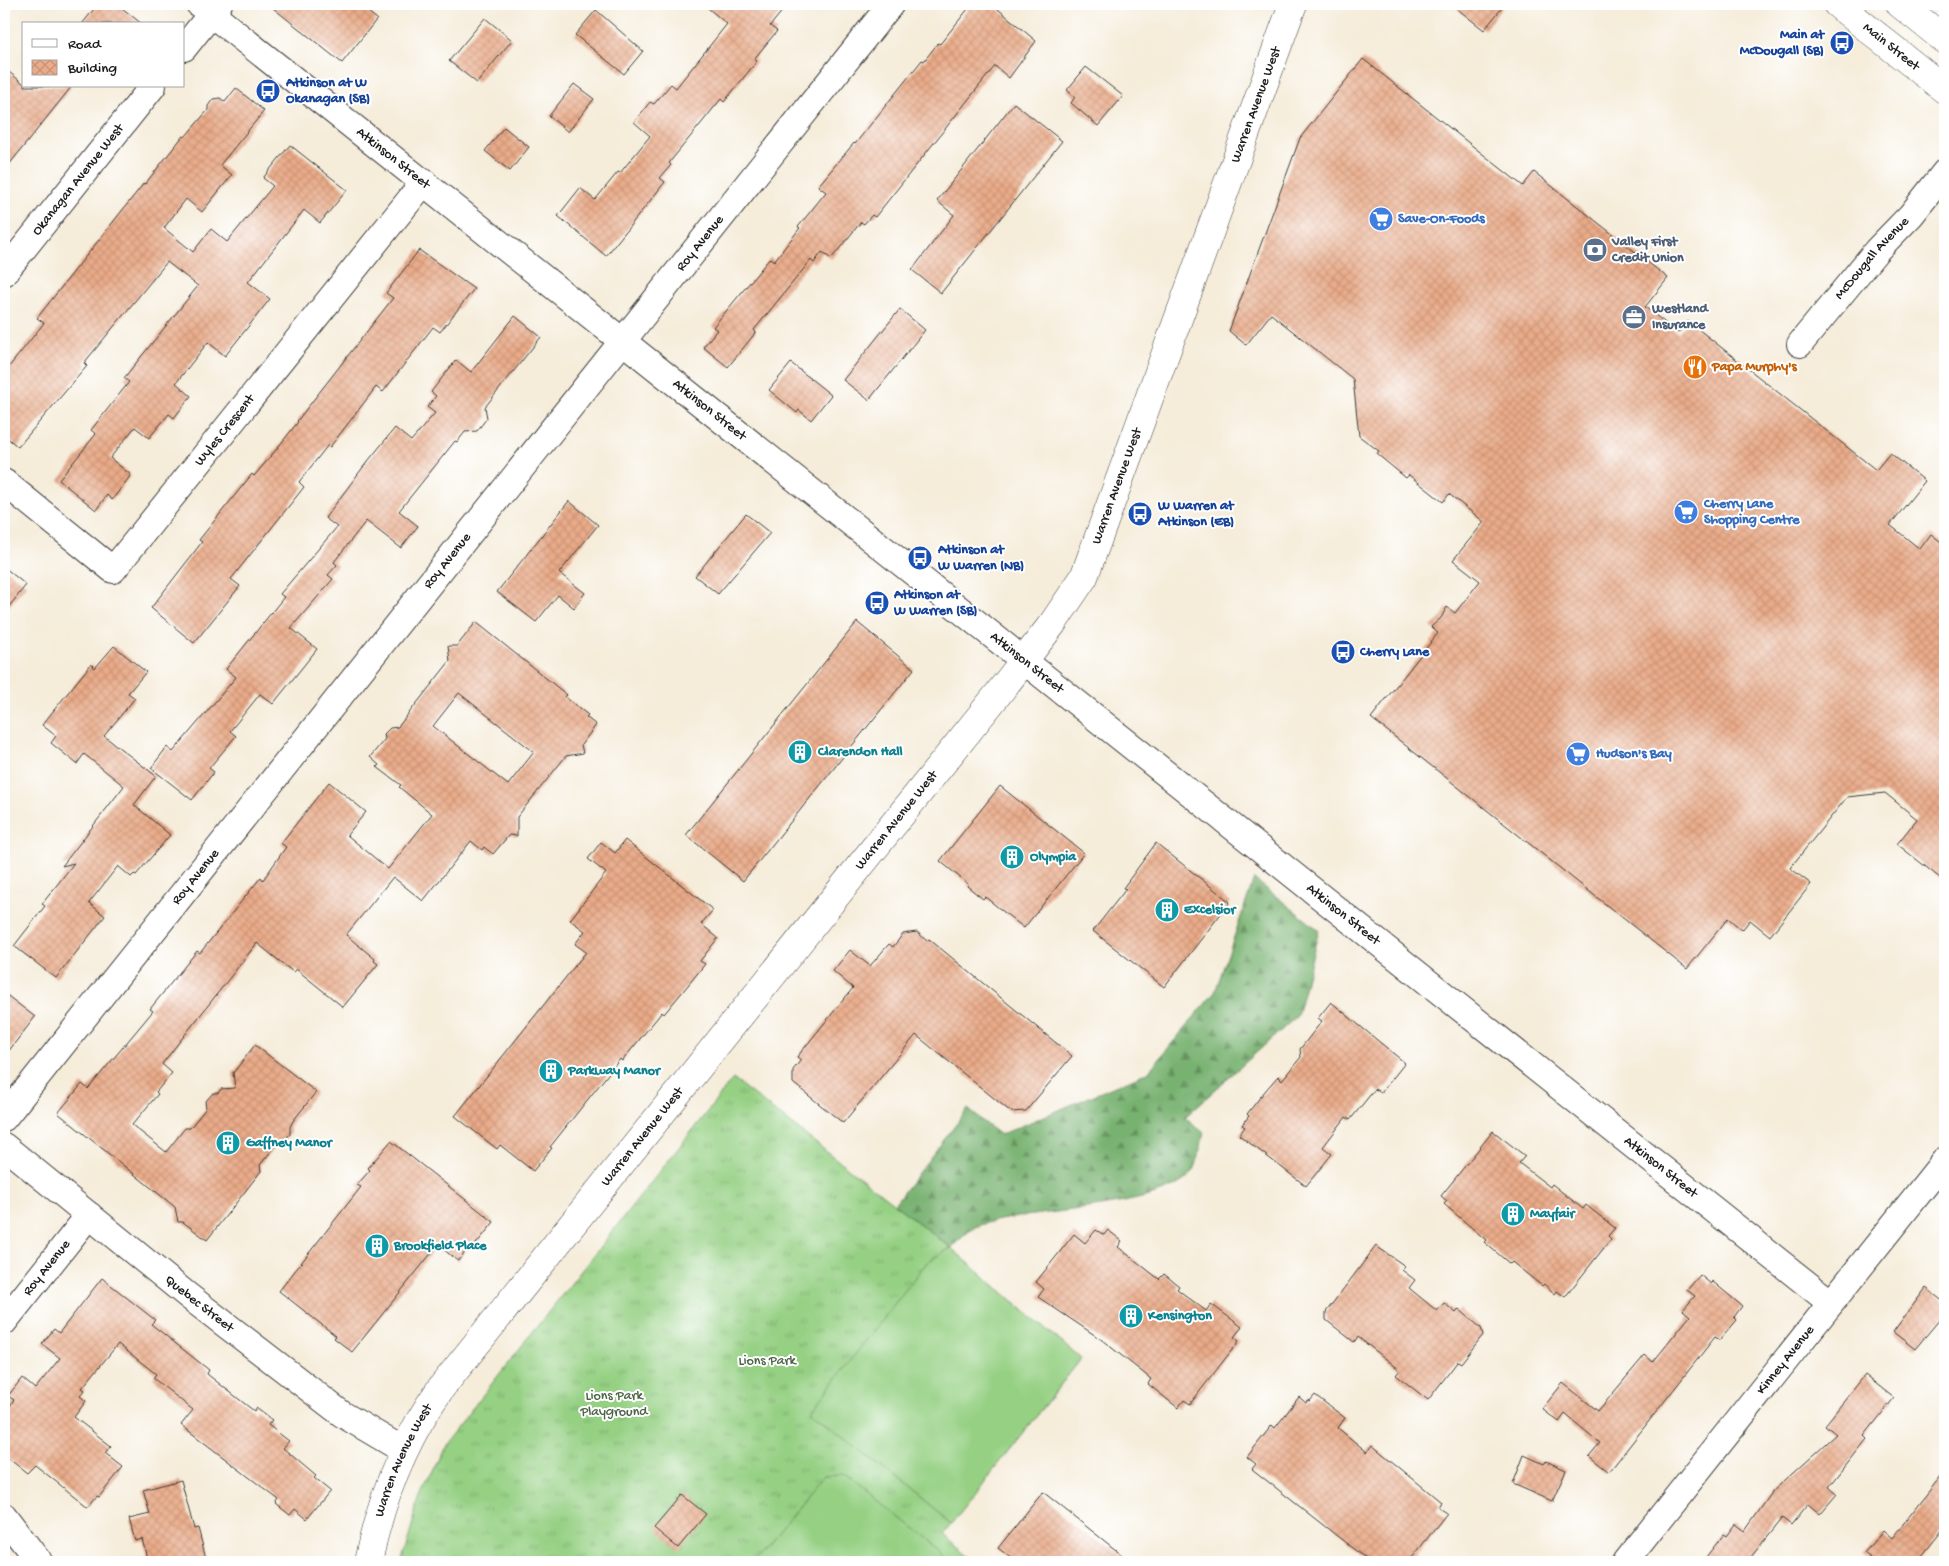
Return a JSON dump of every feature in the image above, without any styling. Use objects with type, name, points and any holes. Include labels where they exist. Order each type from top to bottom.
[{"type":"street","name":"Roy Avenue","points":[[4,1118],[891,4]]},
{"type":"street","name":"Warren Avenue West","points":[[368,1562],[386,1490],[403,1450],[424,1413],[442,1388],[1025,660],[1084,577],[1292,4]]},
{"type":"street","name":"Main Street","points":[[1837,4],[1945,90]]},
{"type":"street","points":[[1900,4],[1945,40]]},
{"type":"street","name":"Atkinson Street","points":[[210,7],[424,182],[1831,1303]]},
{"type":"street","points":[[185,46],[210,7]]},
{"type":"street","name":"Okanagan Avenue West","points":[[5,268],[151,88]]},
{"type":"street","name":"McDougall Avenue","points":[[1800,344],[1877,250],[1911,215],[1945,172]]},
{"type":"street","name":"Wyles Crescent","points":[[4,482],[113,570],[424,182]]},
{"type":"street","name":"Quebec Street","points":[[4,1146],[187,1295],[342,1414],[403,1450]]},
{"type":"street","name":"Kinney Avenue","points":[[1625,1562],[1945,1160]]},
{"type":"street","name":"Roy Avenue","points":[[4,1322],[90,1215]]},
{"type":"street","points":[[4,1516],[39,1562]]},
{"type":"green space","points":[[1254,879],[1319,930],[1297,1016],[1185,1117],[1204,1133],[1194,1170],[1180,1183],[1157,1194],[1128,1201],[1030,1215],[980,1225],[951,1248],[894,1204],[968,1109],[1000,1135],[1148,1072],[1215,992]]},
{"type":"green space","name":"Lions Park","points":[[733,1079],[951,1248],[1081,1359],[942,1534],[977,1562],[401,1562],[420,1499],[444,1444]]},
{"type":"green space","points":[[951,1248],[1081,1359],[951,1523],[812,1410],[927,1262]]},
{"type":"green space","points":[[843,1476],[952,1562],[753,1562],[823,1477]]},
{"type":"building","points":[[98,4],[117,4],[140,22],[84,22]]},
{"type":"building","points":[[268,4],[358,4],[377,19],[342,63]]},
{"type":"building","points":[[703,4],[788,4],[770,26],[777,31],[754,59],[757,61],[724,102],[721,99],[669,163],[671,165],[660,178],[665,182],[606,256],[558,216],[580,188],[595,200],[618,172],[620,173],[650,136],[634,122],[650,102],[654,104],[671,84],[676,88],[727,24]]},
{"type":"building","points":[[972,4],[992,4],[1036,41],[1009,78],[995,66],[875,217],[872,215],[864,224],[861,222],[831,259],[822,252],[814,263],[811,260],[754,330],[756,332],[728,367],[703,347],[717,330],[713,327],[770,258],[774,261],[826,192],[818,186],[855,144],[922,60],[924,61],[938,43],[940,44]]},
{"type":"building","points":[[1451,4],[1505,4],[1484,30]]},
{"type":"building","points":[[596,10],[643,51],[624,74],[575,35]]},
{"type":"building","points":[[485,18],[512,40],[477,83],[449,61]]},
{"type":"building","name":"Cherry Lane Shopping Centre","points":[[1363,59],[1523,186],[1534,172],[1668,278],[1645,307],[1678,333],[1688,321],[1876,470],[1890,453],[1925,481],[1890,525],[1920,549],[1931,534],[1945,545],[1945,882],[1897,844],[1917,819],[1885,793],[1847,797],[1790,868],[1811,884],[1770,936],[1750,920],[1742,930],[1728,918],[1687,969],[1371,718],[1438,633],[1431,627],[1441,618],[1447,607],[1455,613],[1480,581],[1453,560],[1484,522],[1449,494],[1443,502],[1409,475],[1406,478],[1377,454],[1379,451],[1359,436],[1353,379],[1271,314],[1246,345],[1229,331],[1300,138]]},
{"type":"building","points":[[1086,67],[1123,96],[1098,126],[1071,103],[1075,97],[1067,90]]},
{"type":"building","points":[[4,68],[22,82],[22,88],[70,88],[4,171]]},
{"type":"building","points":[[574,84],[594,99],[568,132],[549,116]]},
{"type":"building","points":[[236,88],[264,111],[220,165],[232,175],[202,212],[186,199],[164,228],[193,252],[211,229],[227,242],[273,186],[263,178],[290,145],[347,190],[320,223],[304,210],[248,282],[270,299],[225,356],[208,342],[176,383],[191,396],[174,418],[169,414],[149,438],[135,427],[110,458],[131,475],[112,500],[107,495],[96,510],[59,480],[96,434],[91,430],[129,382],[124,378],[198,286],[167,262],[84,363],[87,366],[18,447],[4,435],[4,373],[44,323],[37,318],[144,183],[183,136],[185,137],[208,110],[208,106],[213,99],[220,98],[225,102]]},
{"type":"building","points":[[1014,103],[1062,141],[941,293],[912,270],[954,215],[937,201]]},
{"type":"building","points":[[504,127],[529,147],[510,171],[485,151]]},
{"type":"building","points":[[419,250],[474,289],[440,332],[433,327],[383,392],[376,387],[330,447],[328,445],[299,482],[304,487],[231,579],[240,586],[194,643],[151,608],[202,542],[199,540],[252,474],[254,476],[271,456],[393,298],[386,293]]},
{"type":"building","points":[[900,309],[925,330],[869,400],[843,380]]},
{"type":"building","points":[[515,316],[541,337],[485,407],[487,418],[477,431],[465,432],[457,442],[455,441],[399,511],[418,526],[401,548],[366,521],[334,562],[337,565],[328,575],[333,579],[291,628],[317,649],[273,704],[260,694],[230,731],[236,736],[209,768],[214,772],[192,800],[151,768],[167,747],[173,752],[236,677],[226,669],[284,597],[280,594],[337,527],[325,518],[364,466],[395,428],[411,441],[435,413],[427,407],[436,396],[431,392],[456,360],[471,372]]},
{"type":"building","points":[[791,363],[831,395],[811,420],[799,410],[797,413],[769,390]]},
{"type":"building","points":[[569,501],[598,525],[559,573],[585,593],[574,608],[558,595],[536,622],[497,592]]},
{"type":"building","points":[[746,514],[770,533],[718,594],[695,576]]},
{"type":"building","points":[[4,567],[26,585],[4,613]]},
{"type":"building","points":[[476,622],[567,695],[565,697],[588,715],[586,717],[596,725],[581,745],[583,753],[566,756],[517,817],[517,836],[509,835],[493,854],[484,847],[482,850],[471,841],[423,901],[393,877],[346,935],[375,959],[374,961],[378,964],[343,1007],[296,969],[293,972],[257,943],[162,1064],[172,1073],[156,1092],[158,1094],[132,1125],[166,1152],[185,1128],[190,1128],[206,1108],[205,1102],[213,1093],[218,1093],[221,1089],[235,1088],[233,1073],[255,1045],[316,1092],[293,1121],[290,1127],[290,1134],[283,1142],[278,1143],[260,1165],[261,1171],[207,1240],[183,1222],[178,1222],[175,1207],[58,1113],[82,1084],[88,1089],[153,1011],[150,1009],[197,951],[200,953],[261,877],[263,880],[286,847],[281,843],[329,782],[366,812],[347,835],[388,869],[432,814],[399,787],[401,785],[377,767],[379,765],[370,757],[385,739],[384,734],[390,728],[398,727],[450,661],[448,646],[457,646]],"holes":[[[459,693],[534,752],[508,785],[433,726]]]},
{"type":"building","name":"Clarendon Hall","points":[[857,622],[914,669],[743,881],[686,835]]},
{"type":"building","points":[[114,646],[146,672],[128,693],[135,698],[104,736],[156,776],[134,805],[170,835],[136,875],[134,874],[131,877],[118,866],[89,903],[105,916],[56,978],[14,946],[45,906],[42,904],[74,863],[62,866],[124,786],[84,754],[77,764],[51,743],[56,736],[42,725],[91,664],[95,668]]},
{"type":"building","name":"Olympia","points":[[1000,786],[1084,853],[1024,928],[985,897],[983,899],[940,861]]},
{"type":"building","points":[[625,840],[713,910],[701,924],[718,938],[700,961],[705,964],[622,1061],[620,1059],[533,1171],[500,1145],[497,1149],[455,1116],[586,952],[575,944],[585,931],[570,920],[606,873],[588,859],[601,842],[615,853]]},
{"type":"building","name":"Excelsior","points":[[1156,843],[1230,902],[1164,987],[1093,931],[1126,889],[1123,888]]},
{"type":"building","points":[[917,932],[927,941],[929,939],[1072,1056],[1026,1111],[1011,1112],[916,1035],[843,1123],[793,1083],[793,1070],[801,1060],[797,1057],[853,988],[833,971],[850,950],[870,966],[889,944],[893,947],[903,934]]},
{"type":"building","points":[[4,993],[35,1017],[4,1057]]},
{"type":"building","points":[[1331,1002],[1405,1063],[1381,1093],[1375,1089],[1350,1120],[1346,1117],[1323,1147],[1332,1154],[1306,1186],[1239,1135],[1245,1127],[1242,1125],[1249,1116],[1247,1114],[1265,1091],[1278,1076],[1282,1080],[1301,1057],[1300,1049],[1322,1021],[1318,1018]]},
{"type":"building","name":"Mayfair","points":[[1493,1131],[1525,1156],[1519,1163],[1550,1187],[1552,1184],[1583,1209],[1586,1205],[1615,1228],[1608,1236],[1611,1239],[1565,1297],[1557,1291],[1555,1294],[1544,1284],[1542,1286],[1512,1262],[1510,1264],[1484,1242],[1486,1240],[1444,1204],[1447,1201],[1441,1196]]},
{"type":"building","name":"Brookfield Place","points":[[391,1141],[494,1222],[472,1249],[469,1247],[458,1261],[438,1245],[352,1352],[334,1338],[336,1336],[279,1291],[361,1187],[357,1185],[370,1170],[368,1168]]},
{"type":"building","name":"Kensington","points":[[1096,1230],[1104,1235],[1108,1230],[1122,1241],[1118,1247],[1159,1279],[1164,1274],[1179,1286],[1177,1289],[1206,1311],[1211,1304],[1242,1327],[1234,1337],[1239,1341],[1190,1404],[1184,1400],[1178,1408],[1148,1384],[1151,1379],[1102,1340],[1038,1297],[1044,1289],[1036,1282],[1074,1234],[1085,1243]]},
{"type":"building","points":[[1376,1246],[1405,1266],[1402,1270],[1415,1280],[1409,1288],[1437,1311],[1444,1303],[1456,1313],[1459,1309],[1481,1328],[1483,1335],[1461,1363],[1458,1361],[1428,1400],[1396,1375],[1400,1370],[1358,1337],[1354,1342],[1326,1320],[1326,1312]]},
{"type":"building","points":[[1700,1275],[1711,1284],[1712,1281],[1742,1306],[1734,1317],[1737,1320],[1720,1340],[1715,1337],[1609,1472],[1589,1456],[1600,1443],[1565,1414],[1559,1422],[1542,1409],[1563,1383],[1598,1411],[1645,1355],[1653,1362],[1690,1316],[1683,1310],[1695,1296],[1687,1290]]},
{"type":"building","points":[[102,1278],[155,1320],[151,1324],[209,1370],[207,1374],[254,1411],[256,1408],[272,1420],[268,1425],[289,1441],[283,1448],[316,1476],[314,1478],[330,1491],[307,1519],[295,1509],[290,1515],[276,1504],[279,1500],[181,1425],[193,1410],[153,1378],[156,1374],[118,1344],[82,1388],[85,1390],[80,1396],[86,1401],[74,1417],[111,1446],[105,1453],[123,1467],[99,1497],[97,1496],[88,1507],[35,1465],[27,1473],[4,1455],[4,1414],[14,1400],[8,1396],[22,1378],[35,1389],[60,1358],[42,1344],[54,1329],[59,1333]]},
{"type":"building","points":[[1926,1288],[1945,1303],[1945,1313],[1915,1349],[1893,1332]]},
{"type":"building","points":[[1865,1375],[1894,1398],[1864,1436],[1867,1439],[1829,1487],[1837,1494],[1820,1514],[1808,1504],[1791,1525],[1782,1518],[1747,1562],[1702,1562],[1724,1534],[1727,1536],[1736,1524],[1745,1531],[1773,1491],[1836,1434],[1825,1425]]},
{"type":"building","points":[[1315,1395],[1345,1418],[1338,1428],[1367,1452],[1372,1445],[1441,1502],[1438,1507],[1447,1513],[1412,1558],[1402,1559],[1400,1562],[1370,1562],[1252,1469],[1256,1464],[1247,1457],[1272,1425],[1275,1428],[1299,1397],[1306,1403]]},
{"type":"building","points":[[1524,1455],[1544,1464],[1546,1461],[1566,1470],[1552,1501],[1513,1484]]},
{"type":"building","points":[[1945,1471],[1945,1527],[1917,1562],[1876,1562],[1864,1553],[1883,1530],[1892,1538]]},
{"type":"building","points":[[181,1480],[194,1529],[198,1528],[207,1562],[148,1562],[142,1539],[135,1541],[129,1519],[150,1514],[143,1490]]},
{"type":"building","points":[[1043,1492],[1131,1562],[1016,1562],[998,1548]]},
{"type":"building","points":[[682,1495],[706,1514],[678,1548],[654,1528]]},
{"type":"place","name":"Main at McDougall (SB)","points":[[1842,43]]},
{"type":"place","name":"Atkinson at W Okanagan (SB)","points":[[268,91]]},
{"type":"place","name":"Save-On-Foods","points":[[1381,219]]},
{"type":"place","name":"Valley First Credit Union","points":[[1595,250]]},
{"type":"place","name":"Westland Insurance","points":[[1634,317]]},
{"type":"place","name":"Papa Murphy's","points":[[1695,367]]},
{"type":"place","name":"Cherry Lane Shopping Centre","points":[[1686,512]]},
{"type":"place","name":"W Warren at Atkinson (EB)","points":[[1140,514]]},
{"type":"place","name":"Atkinson at W Warren (NB)","points":[[920,558]]},
{"type":"place","name":"Atkinson at W Warren (SB)","points":[[877,603]]},
{"type":"place","name":"Cherry Lane","points":[[1343,652]]},
{"type":"place","name":"Clarendon Hall","points":[[800,752]]},
{"type":"place","name":"Hudson's Bay","points":[[1578,754]]},
{"type":"place","name":"Olympia","points":[[1012,857]]},
{"type":"place","name":"Excelsior","points":[[1167,910]]},
{"type":"place","name":"Parkway Manor","points":[[551,1071]]},
{"type":"place","name":"Gaffney Manor","points":[[228,1143]]},
{"type":"place","name":"Mayfair","points":[[1513,1214]]},
{"type":"place","name":"Brookfield Place","points":[[377,1246]]},
{"type":"place","name":"Kensington","points":[[1131,1316]]},
{"type":"park label","name":"Lions Park Playground","points":[[614,1404]]}]
